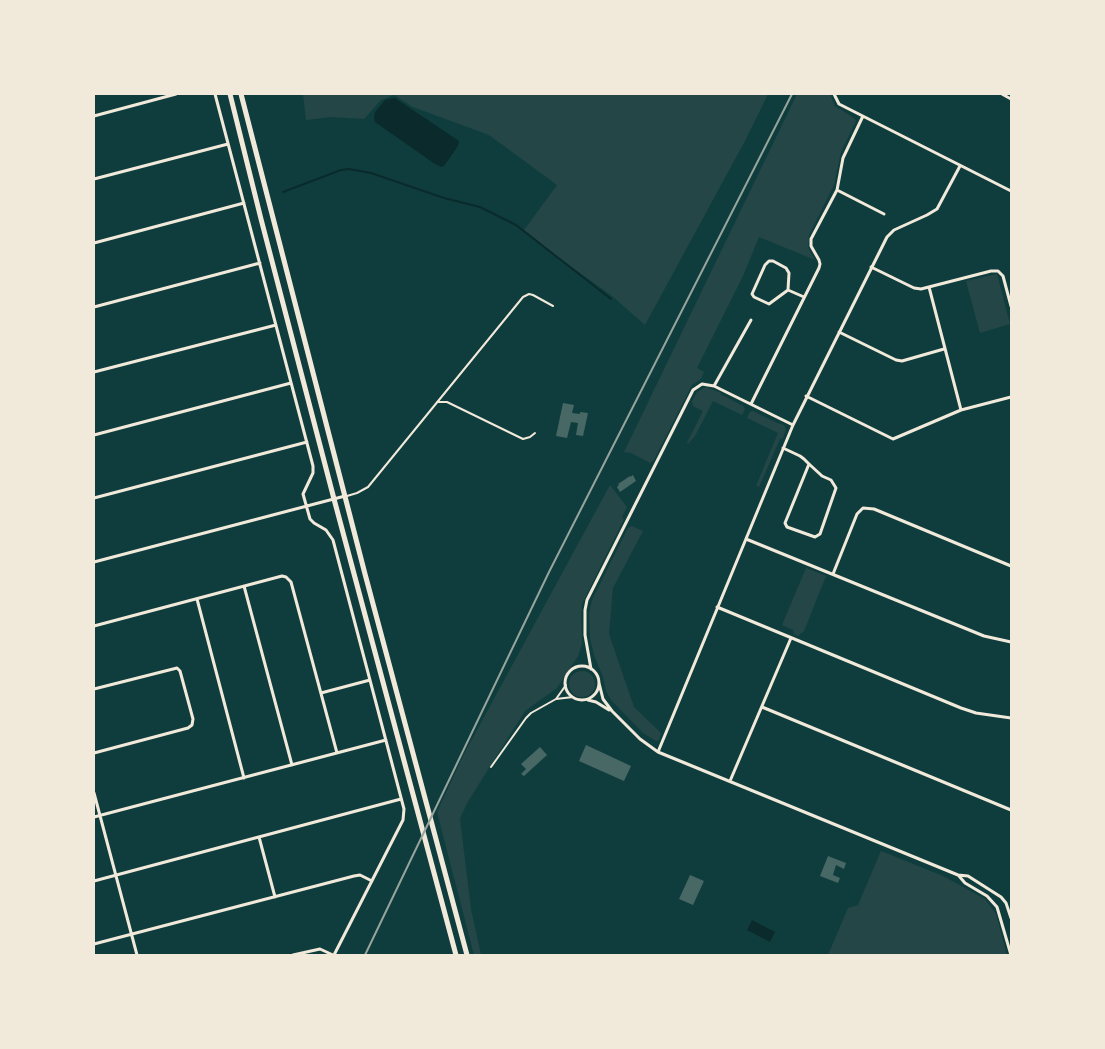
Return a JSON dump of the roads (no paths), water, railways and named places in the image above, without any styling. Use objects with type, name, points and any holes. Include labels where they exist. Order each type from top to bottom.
[{"type":"main road","points":[[230,94],[334,499],[456,955]]},
{"type":"main road","points":[[241,94],[467,955]]},
{"type":"street","points":[[94,116],[176,94]]},
{"type":"street","points":[[215,94],[314,470],[304,491],[306,506],[311,521],[326,530],[332,537],[404,812],[403,820],[334,955],[320,949],[293,955]]},
{"type":"street","points":[[834,94],[839,104],[1011,191]]},
{"type":"street","points":[[1002,94],[1011,99]]},
{"type":"street","points":[[751,404],[820,264],[811,246],[811,239],[837,190],[843,158],[863,116]]},
{"type":"street","points":[[94,179],[228,144]]},
{"type":"street","points":[[658,752],[783,448],[838,332],[890,233],[928,215],[940,204],[960,166]]},
{"type":"street","points":[[837,190],[884,214]]},
{"type":"street","points":[[94,243],[244,203]]},
{"type":"street","points":[[770,260],[788,270],[788,290],[769,304],[754,297],[752,294],[765,264],[770,260]]},
{"type":"street","points":[[94,307],[260,263]]},
{"type":"street","points":[[872,267],[917,289],[991,271],[998,271],[1003,276],[1011,306]]},
{"type":"street","points":[[929,287],[961,410]]},
{"type":"street","points":[[788,290],[804,297]]},
{"type":"street","points":[[714,386],[751,320]]},
{"type":"street","points":[[94,372],[276,325]]},
{"type":"street","points":[[838,332],[896,360],[944,349]]},
{"type":"street","points":[[94,435],[291,382]]},
{"type":"street","points":[[591,669],[585,626],[585,610],[589,595],[691,392],[702,384],[714,386],[793,425]]},
{"type":"street","points":[[806,396],[890,438],[899,437],[961,410],[1011,396]]},
{"type":"street","points":[[94,498],[307,442]]},
{"type":"street","points":[[783,448],[800,456],[809,464],[822,476],[831,480],[836,488],[820,534],[815,537],[787,527],[784,522],[809,464]]},
{"type":"street","points":[[94,562],[346,496]]},
{"type":"street","points":[[832,574],[857,514],[864,508],[874,509],[1011,566]]},
{"type":"street","points":[[746,538],[984,636],[1011,642]]},
{"type":"street","points":[[94,626],[282,576],[288,578],[291,582],[337,753]]},
{"type":"street","points":[[244,586],[292,765]]},
{"type":"street","points":[[197,599],[244,778]]},
{"type":"street","points":[[717,607],[961,708],[976,713],[1011,718]]},
{"type":"street","points":[[730,781],[791,638]]},
{"type":"street","points":[[612,711],[596,702],[582,700],[570,694],[566,680],[572,670],[581,666],[591,669],[596,673],[603,699],[612,711],[640,739],[658,752],[958,875],[968,876],[997,894],[1006,903],[1011,918]]},
{"type":"street","points":[[94,690],[177,668],[180,671],[192,715],[192,725],[188,728],[94,753]]},
{"type":"street","points":[[321,692],[370,680]]},
{"type":"street","points":[[587,700],[596,694],[599,683]]},
{"type":"street","points":[[762,707],[1011,810]]},
{"type":"street","points":[[94,817],[386,740]]},
{"type":"street","points":[[94,792],[137,955]]},
{"type":"street","points":[[94,881],[401,799]]},
{"type":"street","points":[[259,837],[276,897]]},
{"type":"street","points":[[94,944],[357,875],[372,881]]},
{"type":"street","points":[[958,875],[965,883],[993,901],[1000,913],[1009,938],[1010,955]]},
{"type":"lane","points":[[346,496],[368,487],[523,297],[529,294],[554,306]]},
{"type":"lane","points":[[437,402],[447,402],[523,439],[535,433]]},
{"type":"lane","points":[[556,699],[566,685]]},
{"type":"lane","points":[[491,767],[526,718],[536,709],[556,699],[573,697]]},
{"type":"waterway","points":[[283,192],[341,170],[349,169],[371,173],[444,198],[480,207],[516,225],[611,299]]},
{"type":"railway","points":[[365,955],[549,572],[792,94]]}]
